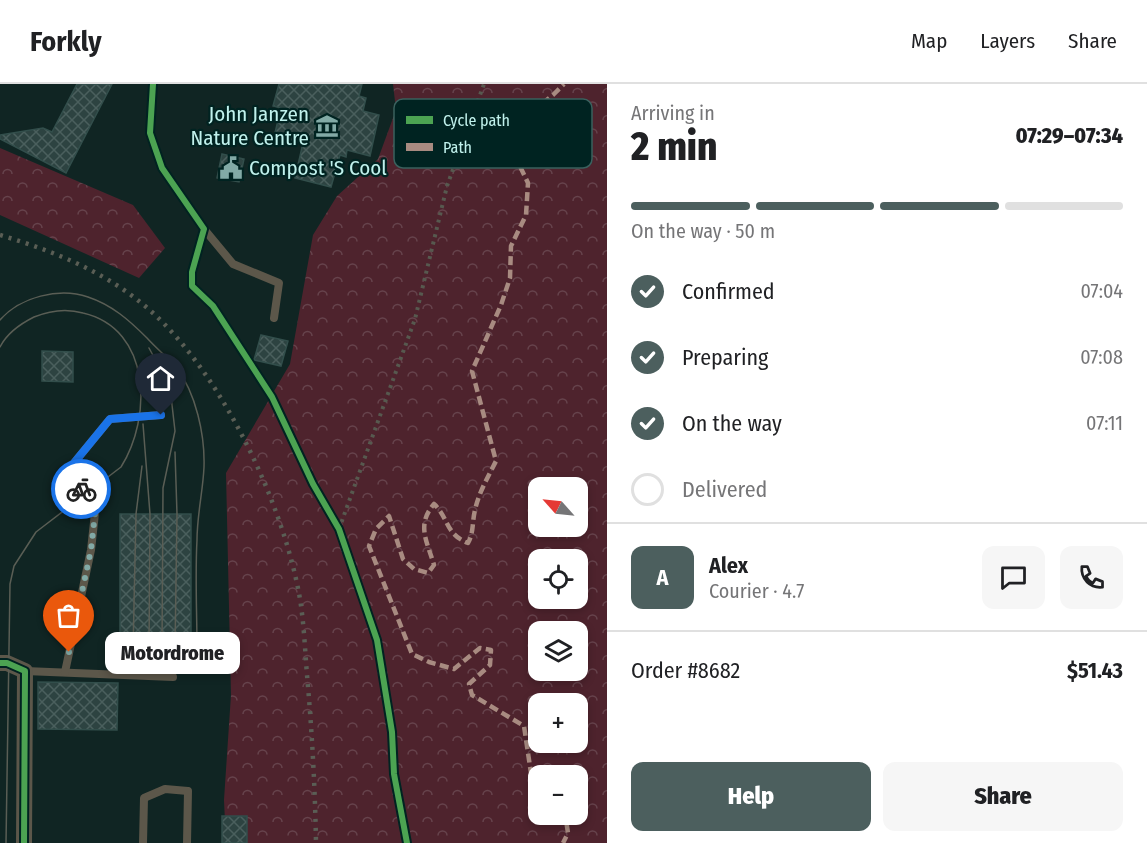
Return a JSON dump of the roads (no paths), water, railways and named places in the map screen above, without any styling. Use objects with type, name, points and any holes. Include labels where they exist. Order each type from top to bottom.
[{"type":"street","points":[[0,663],[8,663],[25,671],[24,843]]},
{"type":"lane","points":[[153,84],[150,133],[162,168],[204,229],[233,264],[279,283],[274,318]]},
{"type":"lane","points":[[65,672],[91,550],[95,513],[69,469],[110,419],[161,415]]},
{"type":"lane","points":[[25,671],[173,677]]},
{"type":"lane","points":[[143,843],[144,798],[165,789],[188,791],[187,843]]},
{"type":"tram line","points":[[0,320],[18,305],[41,296],[65,293],[88,297],[105,304],[127,319],[173,363],[183,377],[198,415],[204,455],[196,554],[197,649]]},
{"type":"tram line","points":[[0,347],[14,329],[34,317],[58,311],[83,313],[106,322],[122,337],[134,356],[141,401],[138,425],[121,467],[36,532],[14,566],[10,584],[6,843]]},
{"type":"tram line","points":[[149,348],[166,379],[171,396],[175,431],[163,488],[162,650]]},
{"type":"tram line","points":[[143,424],[150,514],[149,651]]},
{"type":"tram line","points":[[175,452],[177,514],[175,650]]},
{"type":"tram line","points":[[133,651],[136,514],[142,466]]},
{"type":"railway","points":[[0,235],[70,260],[104,277],[135,298],[165,324],[193,357],[242,434],[262,476],[278,519],[300,599],[312,738],[316,843]]},
{"type":"place","name":"John Janzen Nature Centre","points":[[327,126]]},
{"type":"place","name":"Compost 'S Cool","points":[[231,168]]},
{"type":"place","name":"Motordrome","points":[[69,652]]}]
